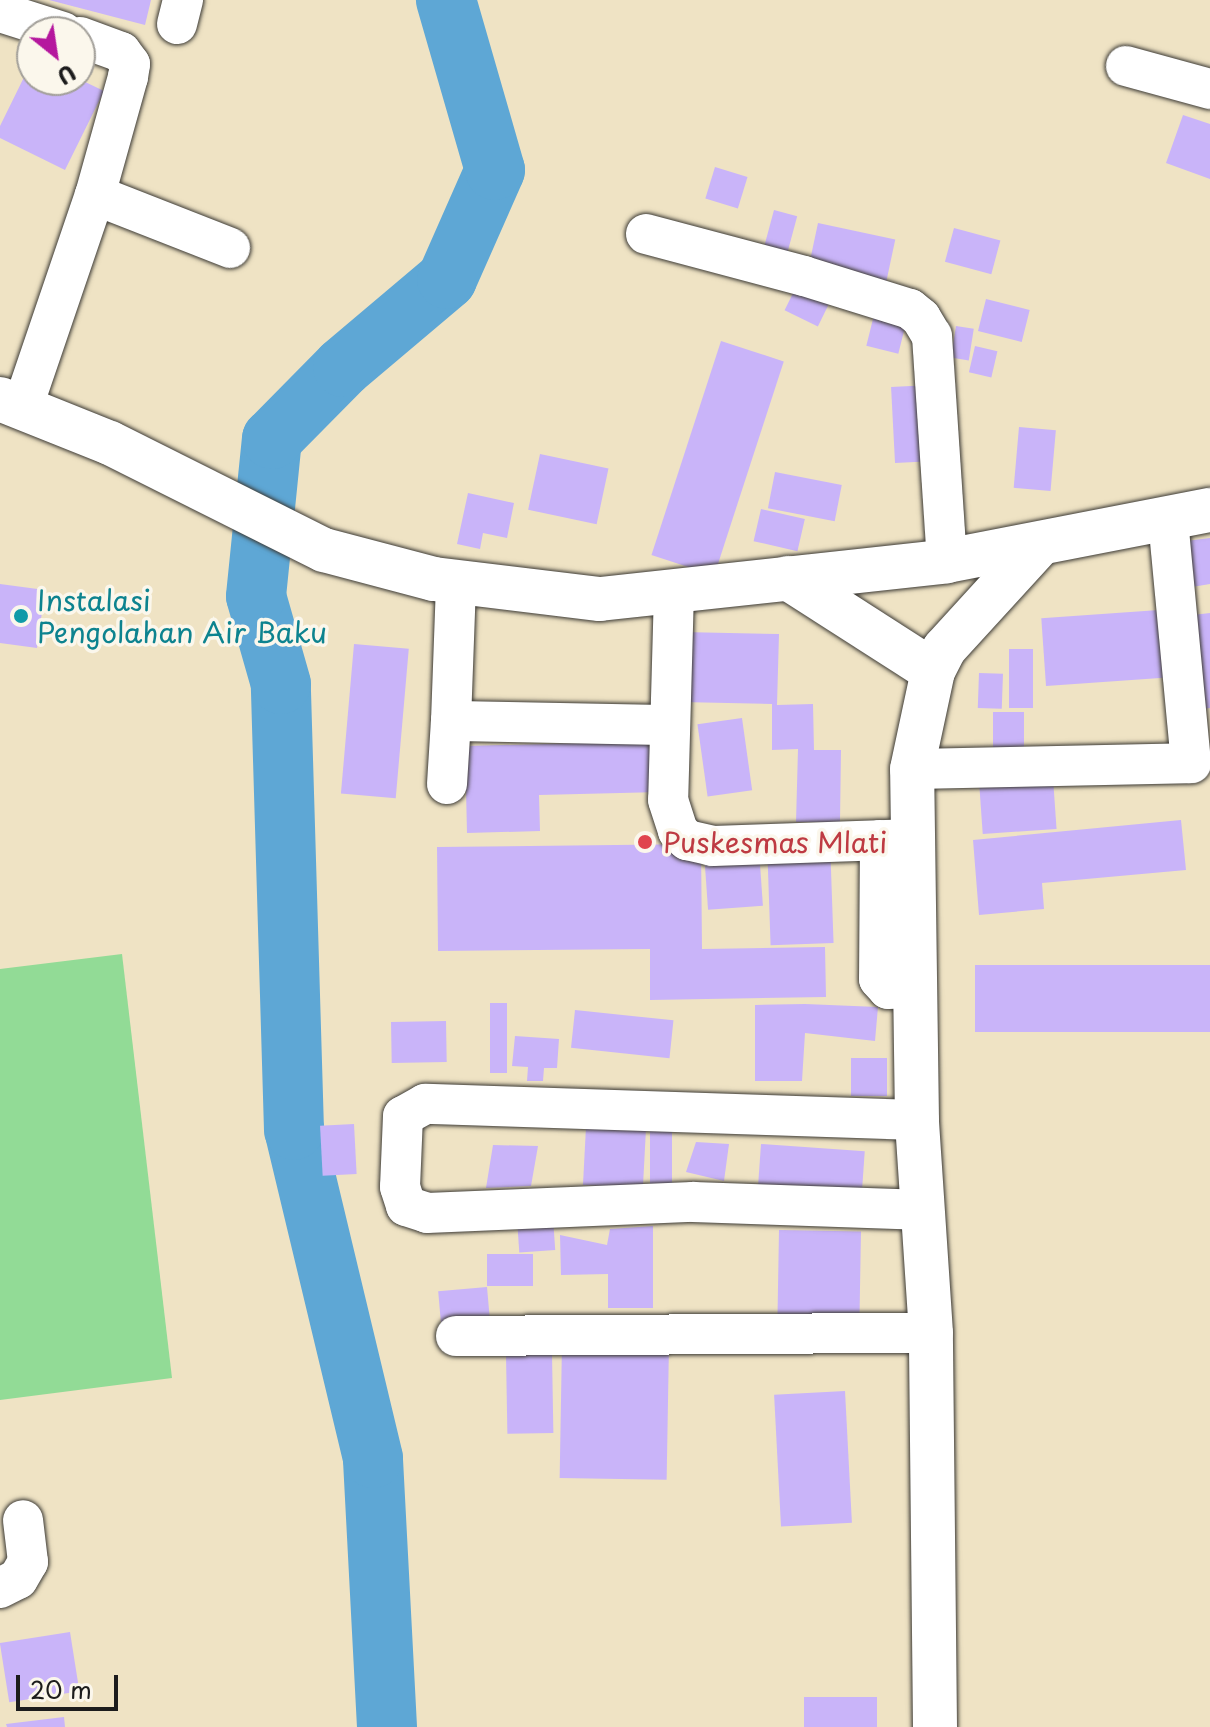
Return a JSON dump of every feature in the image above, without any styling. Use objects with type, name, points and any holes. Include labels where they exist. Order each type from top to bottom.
[{"type":"main road","points":[[11,403],[110,443],[324,550],[456,582],[600,599],[947,561],[1037,547],[1210,510]]},
{"type":"main road","points":[[935,1727],[931,1333],[917,1120],[913,988],[895,840],[933,671],[944,649],[1037,547]]},
{"type":"main road","points":[[788,578],[933,671]]},
{"type":"street","points":[[11,403],[95,195],[130,64],[121,52],[96,43]]},
{"type":"street","points":[[1126,66],[1210,89]]},
{"type":"street","points":[[95,195],[230,248]]},
{"type":"street","points":[[646,234],[804,276],[910,309],[921,318],[932,336],[947,561]]},
{"type":"street","points":[[912,769],[1191,763],[1168,519]]},
{"type":"street","points":[[447,784],[456,582]]},
{"type":"street","points":[[674,591],[668,800],[678,831],[687,840],[712,846],[895,840]]},
{"type":"street","points":[[451,721],[669,725]]},
{"type":"street","points":[[917,1120],[425,1104],[403,1116],[400,1187],[406,1206],[427,1213],[693,1202],[924,1210]]},
{"type":"street","points":[[456,1336],[931,1333]]},
{"type":"street","points":[[0,1588],[18,1579],[28,1562],[23,1520]]},
{"type":"green space","points":[[122,954],[172,1378],[0,1400],[0,969]]},
{"type":"building","points":[[49,0],[151,0],[145,25]]},
{"type":"building","points":[[96,87],[104,91],[65,170],[0,138],[0,126],[16,94],[16,96],[96,96]]},
{"type":"building","points":[[1183,115],[1210,124],[1210,179],[1166,163]]},
{"type":"building","points":[[715,167],[748,177],[738,208],[705,199]]},
{"type":"building","points":[[774,210],[797,216],[787,256],[763,250]]},
{"type":"building","points":[[818,223],[895,239],[886,281],[809,265]]},
{"type":"building","points":[[954,228],[1000,240],[991,274],[945,262]]},
{"type":"building","points":[[796,287],[829,303],[818,327],[785,310]]},
{"type":"building","points":[[986,299],[1030,310],[1022,342],[978,331]]},
{"type":"building","points":[[876,307],[908,315],[898,354],[866,346]]},
{"type":"building","points":[[956,326],[974,329],[969,360],[951,358]]},
{"type":"building","points":[[721,341],[784,361],[714,575],[651,555]]},
{"type":"building","points":[[975,346],[997,351],[991,377],[969,372]]},
{"type":"building","points":[[931,385],[935,461],[895,463],[891,387]]},
{"type":"building","points":[[1019,427],[1056,430],[1051,491],[1014,488]]},
{"type":"building","points":[[540,454],[608,469],[597,524],[528,510]]},
{"type":"building","points":[[775,472],[842,485],[835,521],[768,508]]},
{"type":"building","points":[[468,493],[514,503],[507,538],[483,533],[480,549],[457,544]]},
{"type":"building","points":[[761,509],[805,519],[797,551],[754,541]]},
{"type":"building","points":[[1210,538],[1210,584],[1192,587],[1186,541]]},
{"type":"building","name":"Instalasi Pengolahan Air Baku","points":[[0,584],[45,590],[37,648],[0,643]]},
{"type":"building","points":[[1159,610],[1164,678],[1046,686],[1041,618]]},
{"type":"building","points":[[1210,613],[1210,708],[1196,710],[1184,616]]},
{"type":"building","points":[[682,632],[779,634],[777,705],[813,704],[814,750],[841,750],[840,822],[796,822],[798,749],[772,750],[772,704],[680,702]]},
{"type":"building","points":[[354,644],[409,649],[396,798],[341,793]]},
{"type":"building","points":[[1009,649],[1033,649],[1033,708],[1009,708]]},
{"type":"building","points":[[979,673],[1003,674],[1002,709],[978,708]]},
{"type":"building","points":[[993,712],[1024,712],[1024,761],[993,761]]},
{"type":"building","points":[[742,718],[752,790],[708,797],[697,724]]},
{"type":"building","points":[[660,741],[661,792],[539,795],[540,831],[467,833],[465,746]]},
{"type":"building","points":[[1053,778],[1057,829],[983,834],[979,783]]},
{"type":"building","points":[[1181,820],[1186,870],[1042,883],[1044,909],[979,915],[973,840]]},
{"type":"building","points":[[830,841],[834,943],[771,945],[767,843]]},
{"type":"building","points":[[701,844],[702,949],[825,947],[826,997],[650,1000],[650,949],[438,951],[437,847]]},
{"type":"building","points":[[759,850],[763,906],[708,910],[704,854]]},
{"type":"building","points":[[975,965],[1210,965],[1210,1032],[975,1032]]},
{"type":"building","points":[[490,1003],[507,1003],[507,1073],[490,1073]]},
{"type":"building","points":[[755,1005],[878,1007],[875,1041],[805,1033],[802,1081],[755,1081]]},
{"type":"building","points":[[575,1010],[673,1020],[669,1058],[571,1048]]},
{"type":"building","points":[[446,1021],[447,1062],[392,1063],[391,1022]]},
{"type":"building","points":[[515,1036],[559,1039],[557,1068],[544,1068],[543,1081],[527,1081],[528,1067],[512,1066]]},
{"type":"building","points":[[851,1058],[887,1058],[887,1096],[851,1096]]},
{"type":"building","points":[[650,1118],[672,1118],[672,1192],[650,1192]]},
{"type":"building","points":[[354,1124],[357,1174],[323,1176],[320,1126]]},
{"type":"building","points":[[586,1127],[646,1130],[643,1188],[583,1185]]},
{"type":"building","points":[[696,1142],[729,1144],[724,1181],[686,1172]]},
{"type":"building","points":[[761,1144],[865,1151],[862,1192],[758,1185]]},
{"type":"building","points":[[493,1145],[538,1146],[531,1186],[486,1188]]},
{"type":"building","points":[[553,1218],[555,1250],[519,1252],[517,1221]]},
{"type":"building","points":[[653,1226],[653,1308],[608,1308],[608,1274],[561,1275],[560,1235],[607,1245],[610,1229]]},
{"type":"building","points":[[779,1230],[861,1231],[859,1328],[777,1327]]},
{"type":"building","points":[[487,1254],[533,1254],[533,1286],[487,1286]]},
{"type":"building","points":[[487,1287],[490,1320],[441,1324],[438,1291]]},
{"type":"building","points":[[562,1343],[669,1345],[667,1480],[560,1478]]},
{"type":"building","points":[[552,1354],[553,1433],[507,1434],[506,1355]]},
{"type":"building","points":[[845,1391],[852,1523],[781,1527],[774,1395]]},
{"type":"building","points":[[70,1632],[79,1691],[9,1702],[0,1643]]},
{"type":"building","points":[[804,1697],[877,1697],[877,1727],[804,1727]]},
{"type":"building","points":[[64,1717],[65,1727],[7,1727],[6,1724]]},
{"type":"waterway","points":[[387,1727],[373,1458],[294,1130],[281,684],[256,596],[272,439],[343,367],[447,279],[495,170],[446,0]]},
{"type":"place","name":"Instalasi Pengolahan Air Baku","points":[[21,616]]},
{"type":"place","name":"Puskesmas Mlati","points":[[645,842]]}]
